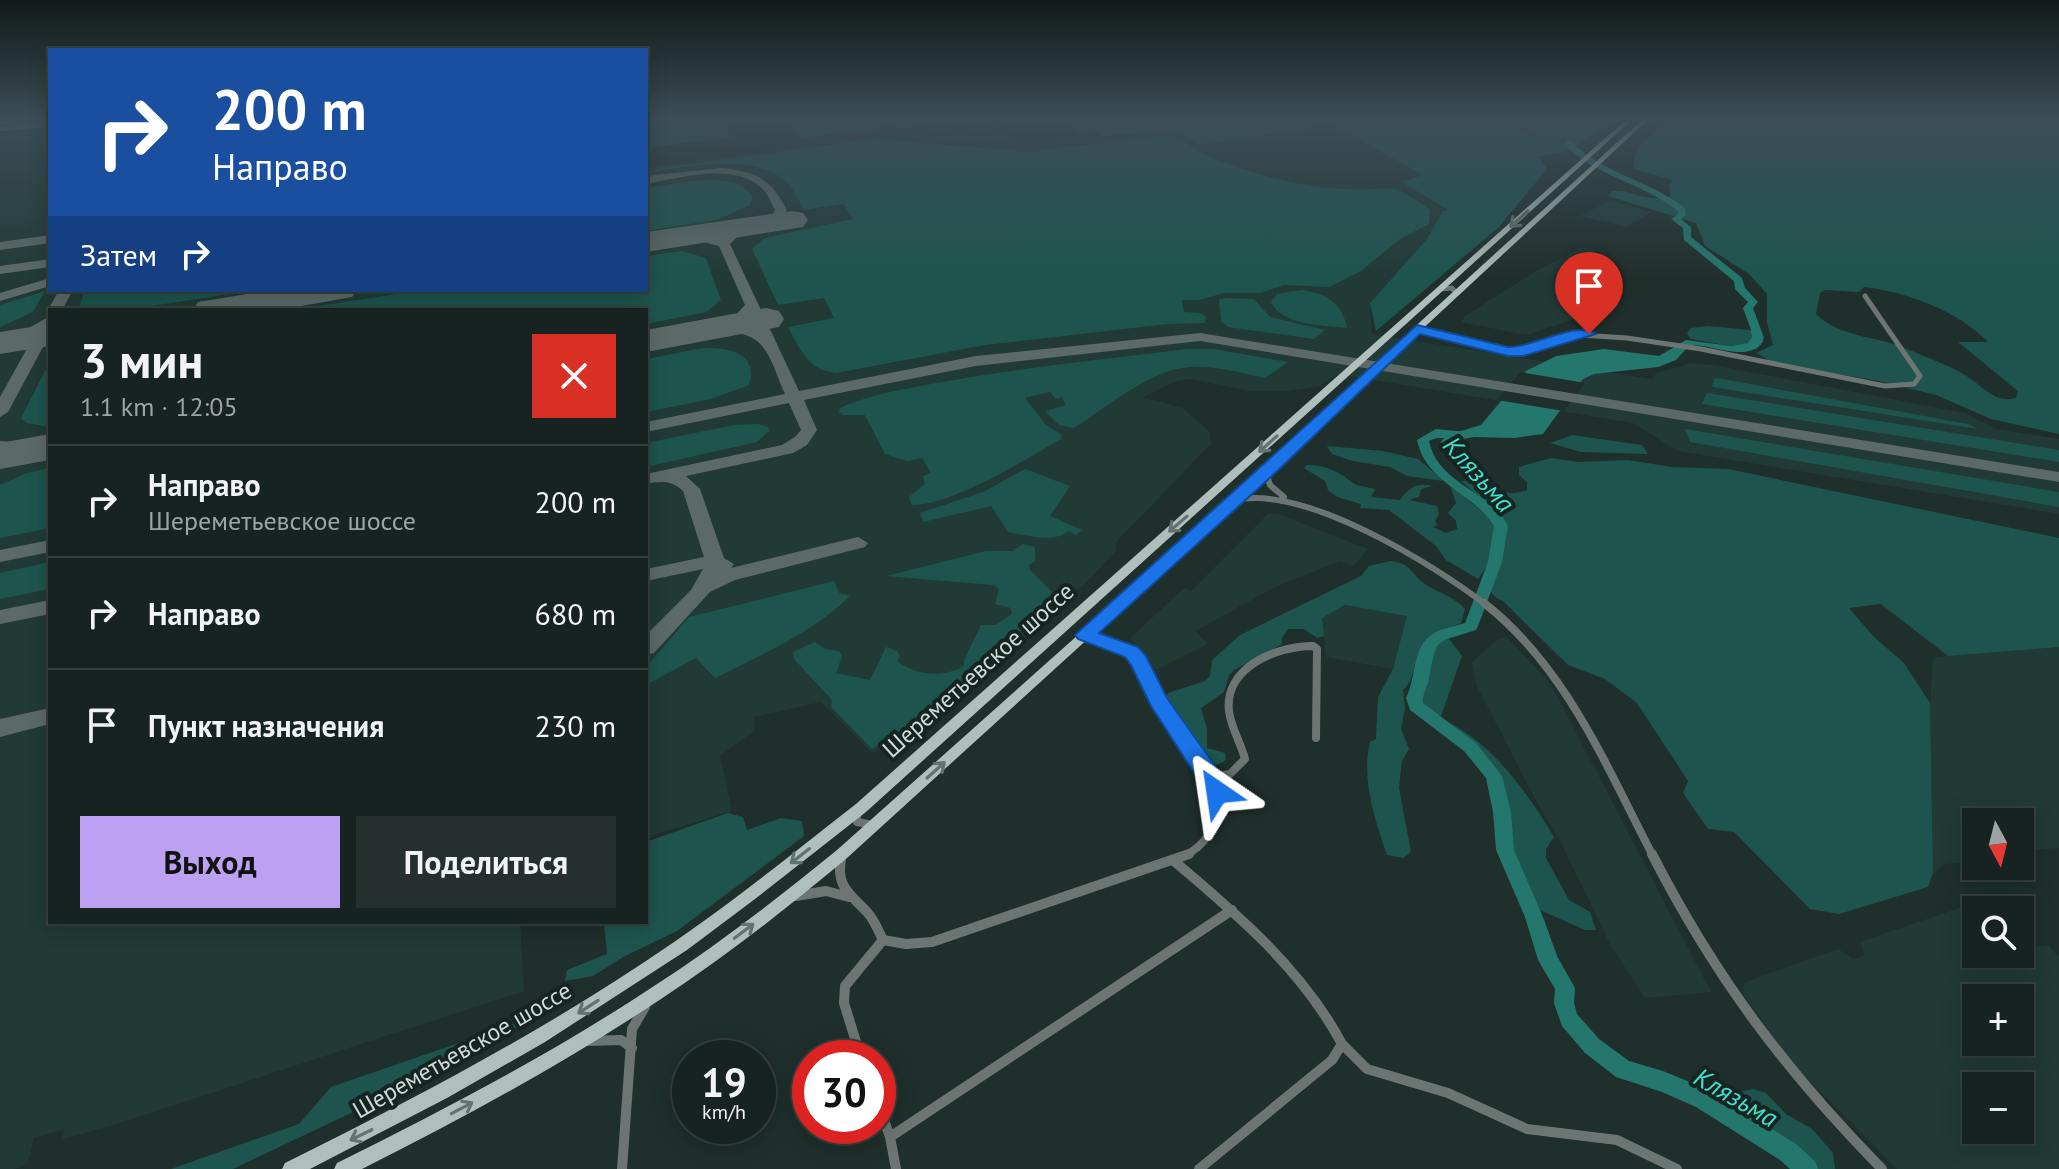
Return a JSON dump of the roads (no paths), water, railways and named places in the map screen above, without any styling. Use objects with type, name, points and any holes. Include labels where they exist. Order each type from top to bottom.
[{"type":"main road","name":"Шереметьевское шоссе","points":[[291,1169],[383,1124],[545,1034],[682,944],[861,808],[1571,172]]},
{"type":"main road","name":"Шереметьевское шоссе","points":[[343,1169],[494,1091],[574,1045],[699,965],[789,897],[878,822],[1266,472],[1589,172]]},
{"type":"street","points":[[1441,289],[1452,288],[1456,293]]},
{"type":"street","points":[[1417,329],[1523,352],[1571,335],[1589,334],[1670,345],[1885,386],[1914,384],[1920,376],[1865,296]]},
{"type":"street","points":[[1266,472],[1270,485],[1289,500],[1403,551],[1458,582],[1530,646],[1575,706],[1700,943],[1775,1055],[1882,1169]]},
{"type":"street","points":[[1234,501],[1259,495],[1289,500]]},
{"type":"street","points":[[883,940],[906,944],[932,942],[1174,861],[1204,844],[1212,829],[1217,792],[1212,777],[1200,765],[1131,652],[1085,635]]},
{"type":"street","points":[[1212,777],[1230,774],[1245,759],[1229,713],[1230,698],[1238,676],[1261,660],[1306,645],[1317,649],[1316,738]]},
{"type":"street","points":[[861,808],[855,817],[857,822],[867,826],[878,822]]},
{"type":"street","points":[[842,854],[838,880],[849,897],[875,922],[883,940]]},
{"type":"street","points":[[1174,861],[1232,910],[1329,1016],[1342,1044],[1367,1069],[1448,1093],[1527,1129],[1617,1140],[1677,1169]]},
{"type":"street","points":[[789,897],[826,891],[849,897]]},
{"type":"street","points":[[896,1133],[1232,910]]},
{"type":"street","points":[[855,1040],[844,1003],[845,986],[883,940]]},
{"type":"street","points":[[622,1169],[632,1029],[640,1012],[656,993]]},
{"type":"street","points":[[574,1045],[609,1038],[621,1040],[632,1048]]},
{"type":"street","points":[[1199,1169],[1332,1060],[1342,1044]]},
{"type":"street","points":[[891,1144],[896,1169]]},
{"type":"waterway","name":"Клязьма","points":[[1607,172],[1655,192],[1682,210],[1682,215],[1675,219],[1687,227],[1687,238],[1739,280],[1740,289],[1753,302],[1748,308],[1759,338],[1752,347]]},
{"type":"waterway","name":"Клязьма","points":[[1463,435],[1436,433],[1423,440],[1425,452],[1442,474],[1499,521],[1501,526],[1495,562],[1471,626],[1444,634],[1429,645],[1414,698],[1416,706],[1470,747],[1494,776],[1502,812],[1505,850],[1534,917],[1548,960],[1565,988],[1564,1003],[1569,1019],[1592,1046],[1623,1070],[1704,1099],[1788,1152],[1807,1169]]}]
